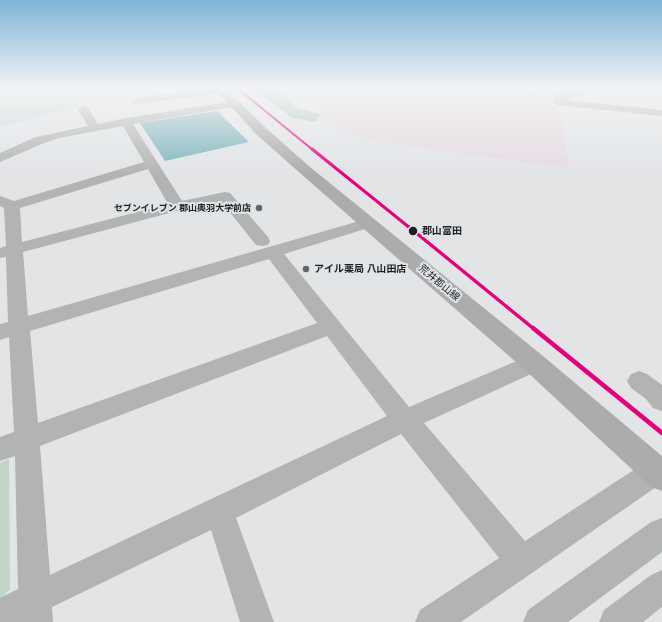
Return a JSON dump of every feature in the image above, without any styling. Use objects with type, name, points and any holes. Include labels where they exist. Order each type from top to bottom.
[{"type":"main road","name":"荒井郡山線","points":[[249,117],[284,151],[534,363],[659,474]]},
{"type":"street","points":[[88,117],[95,128]]},
{"type":"street","points":[[0,158],[48,138],[144,117]]},
{"type":"street","points":[[126,122],[177,206]]},
{"type":"street","points":[[36,611],[27,439],[9,329],[6,203],[152,164]]},
{"type":"street","points":[[8,251],[177,206],[184,206],[225,196],[332,326],[405,420],[522,562]]},
{"type":"street","points":[[9,329],[267,246],[369,223]]},
{"type":"street","points":[[0,449],[332,326]]},
{"type":"street","points":[[0,615],[36,611],[220,512],[405,420],[534,363]]},
{"type":"street","points":[[662,386],[639,381],[654,392],[662,401]]},
{"type":"street","points":[[432,622],[659,474]]},
{"type":"street","points":[[220,512],[257,622]]},
{"type":"street","points":[[540,622],[662,533]]},
{"type":"street","points":[[616,622],[662,586]]},
{"type":"shaded area","points":[[0,117],[38,117],[0,127]]},
{"type":"shaded area","points":[[317,117],[562,117],[569,168],[366,140],[317,120]]},
{"type":"green space","points":[[292,117],[318,117],[315,122]]},
{"type":"green space","points":[[9,459],[10,589],[0,600],[0,463]]},
{"type":"water","points":[[178,117],[223,117],[249,142],[165,161],[140,123]]},
{"type":"transit line","points":[[273,117],[662,433]]},
{"type":"place","name":"セブンイレブン 郡山奥羽大学前店","points":[[259,208]]},
{"type":"place","name":"郡山富田","points":[[413,231]]},
{"type":"place","name":"アイル薬局 八山田店","points":[[306,269]]}]
